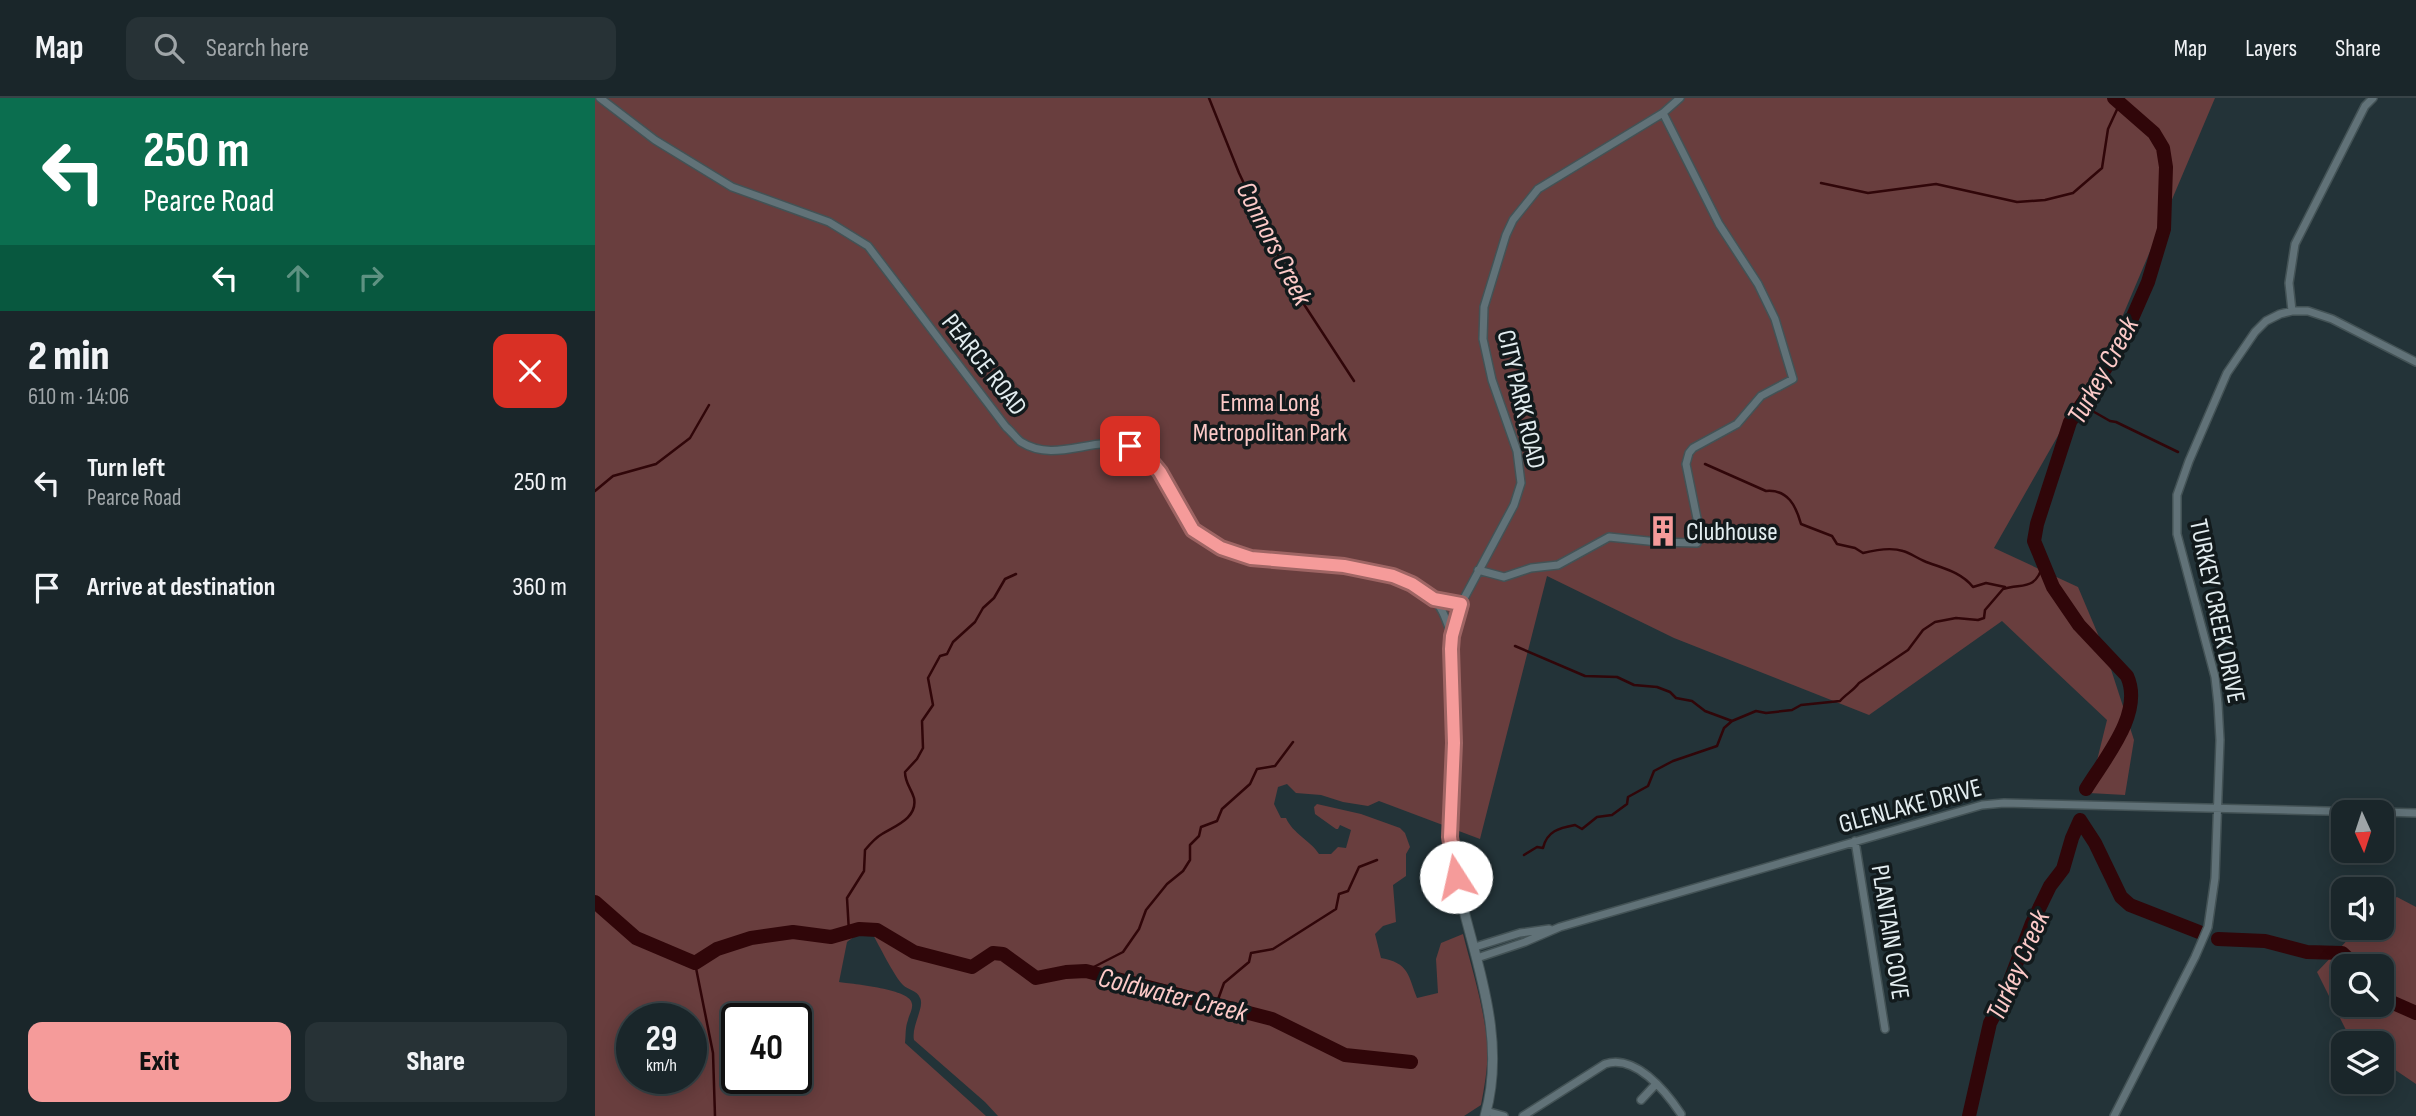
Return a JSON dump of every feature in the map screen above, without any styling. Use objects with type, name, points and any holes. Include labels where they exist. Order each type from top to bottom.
[{"type":"street","name":"PEARCE ROAD","points":[[600,98],[655,141],[732,187],[829,222],[868,246],[1006,427],[1021,442],[1044,450],[1061,452],[1098,443],[1130,446],[1146,455],[1160,472],[1193,530],[1221,548],[1251,558],[1344,566],[1393,576],[1412,584],[1434,599]]},
{"type":"street","name":"CITY PARK ROAD","points":[[1486,1114],[1493,1077],[1493,1044],[1475,947],[1456,877],[1450,837],[1454,743],[1452,636],[1461,604],[1514,505],[1521,483],[1517,451],[1492,380],[1483,339],[1484,307],[1506,235],[1513,220],[1538,189],[1663,113],[1680,98]]},
{"type":"street","points":[[2373,98],[2365,106],[2295,244],[2289,283],[2292,311],[2308,311],[2332,319],[2416,362]]},
{"type":"street","points":[[1478,570],[1504,577],[1531,568],[1557,565],[1609,537],[1697,543],[1700,533],[1686,464],[1689,453],[1698,445],[1737,424],[1761,396],[1793,379],[1775,319],[1758,284],[1719,224],[1663,113]]},
{"type":"street","name":"TURKEY CREEK DRIVE","points":[[2114,1116],[2208,927],[2215,878],[2220,740],[2218,704],[2212,667],[2176,534],[2177,495],[2227,373],[2255,332],[2266,321],[2292,311]]},
{"type":"street","points":[[1434,599],[1461,604]]},
{"type":"street","points":[[1434,599],[1452,636]]},
{"type":"street","name":"GLENLAKE DRIVE","points":[[1477,958],[1560,927],[1960,810],[2004,803],[2331,811]]},
{"type":"street","points":[[2394,812],[2416,813]]},
{"type":"street","name":"PLANTAIN COVE","points":[[1855,841],[1885,1029]]},
{"type":"street","name":"GLENLAKE DRIVE","points":[[1475,947],[1520,933],[1560,927]]},
{"type":"street","points":[[1523,1116],[1614,1061],[1637,1068],[1673,1101],[1681,1114]]},
{"type":"street","points":[[1641,1100],[1655,1085]]},
{"type":"street","points":[[1486,1114],[1504,1116]]},
{"type":"green space","name":"Emma Long Metropolitan Park","points":[[595,98],[2215,98],[2112,341],[1994,548],[2078,587],[2105,651],[2134,740],[2125,795],[2089,793],[2107,720],[2002,621],[1869,715],[1674,638],[1547,576],[1480,839],[1379,801],[1368,806],[1343,802],[1321,795],[1296,793],[1287,784],[1278,787],[1274,804],[1281,818],[1286,818],[1319,854],[1331,854],[1338,847],[1346,848],[1351,830],[1340,825],[1336,829],[1315,814],[1314,807],[1317,804],[1361,814],[1400,828],[1405,833],[1410,847],[1406,854],[1406,876],[1393,885],[1396,922],[1383,926],[1375,934],[1381,958],[1397,963],[1406,971],[1417,998],[1438,993],[1436,959],[1441,943],[1463,934],[1485,1027],[1486,1073],[1481,1105],[1464,1116],[998,1116],[914,1040],[914,1029],[921,1006],[920,998],[899,981],[872,933],[858,935],[847,942],[839,982],[881,988],[909,999],[912,1006],[906,1026],[905,1043],[986,1116],[595,1116]]},
{"type":"green space","points":[[2397,897],[2416,907],[2416,1084],[2394,1069],[2394,1031],[2346,1031],[2340,1017],[2394,1017],[2394,954],[2334,954],[2348,940],[2394,940],[2394,899]]},
{"type":"green space","points":[[2331,957],[2331,1000],[2317,972]]},
{"type":"waterway","name":"Connors Creek","points":[[1209,98],[1239,173],[1294,289],[1354,381]]},
{"type":"waterway","name":"Turkey Creek","points":[[2086,789],[2127,720],[2131,690],[2127,676],[2079,625],[2053,587],[2034,541],[2070,422],[2119,348],[2148,282],[2164,229],[2166,167],[2163,148],[2154,133],[2114,98]]},
{"type":"waterway","points":[[1821,183],[1868,193],[1936,184],[2017,202],[2045,200],[2073,193],[2102,168],[2108,129],[2120,103]]},
{"type":"waterway","points":[[595,491],[613,476],[656,464],[690,438],[709,405]]},
{"type":"waterway","points":[[2082,405],[2178,452]]},
{"type":"waterway","points":[[1705,464],[1766,491],[1785,496],[1794,505],[1801,524],[1832,536],[1837,544],[1855,548],[1863,553],[1888,549],[1903,551],[1956,574],[1973,587],[1986,583],[2005,587]]},
{"type":"waterway","points":[[1524,855],[1537,847],[1543,848],[1547,838],[1559,829],[1575,825],[1582,829],[1597,817],[1612,815],[1627,804],[1628,797],[1648,786],[1654,771],[1673,761],[1717,746],[1724,728],[1732,721],[1756,711],[1766,713],[1792,710],[1801,705],[1840,701],[1859,683],[1908,650],[1923,630],[1935,622],[1956,618],[1984,618],[1985,610],[2003,589],[2032,582],[2043,565]]},
{"type":"waterway","points":[[849,932],[847,898],[864,871],[865,850],[877,837],[913,811],[914,798],[905,772],[923,748],[922,721],[933,705],[928,678],[940,656],[947,654],[953,642],[975,622],[1005,579],[1016,574]]},
{"type":"waterway","points":[[1515,646],[1585,676],[1617,677],[1634,685],[1657,687],[1670,692],[1676,698],[1692,701],[1705,711],[1732,721]]},
{"type":"waterway","points":[[1086,971],[1123,952],[1139,929],[1146,910],[1190,860],[1190,845],[1199,836],[1201,827],[1217,821],[1222,809],[1250,784],[1257,769],[1275,766],[1293,742]]},
{"type":"waterway","points":[[2080,820],[2095,843],[2121,897],[2130,905],[2199,932]]},
{"type":"waterway","name":"Turkey Creek","points":[[1969,1116],[1990,1023],[2004,996],[2032,923],[2050,886],[2063,869],[2080,820]]},
{"type":"waterway","points":[[1216,1005],[1224,983],[1249,962],[1251,953],[1273,949],[1336,909],[1339,894],[1348,891],[1359,867],[1377,860]]},
{"type":"waterway","name":"Coldwater Creek","points":[[595,902],[636,938],[695,963],[717,949],[751,938],[793,932],[831,937],[859,929],[877,930],[914,952],[972,967],[993,953],[1003,954],[1036,978],[1086,971],[1272,1019],[1345,1055],[1411,1062]]},
{"type":"waterway","points":[[2218,939],[2265,941],[2307,952],[2343,954]]},
{"type":"waterway","points":[[695,963],[713,1053],[715,1116]]},
{"type":"waterway","points":[[2394,1003],[2416,1013]]},
{"type":"place","name":"Clubhouse","points":[[1663,531]]},
{"type":"route","points":[[1130,446],[1146,455],[1160,472],[1193,530],[1221,548],[1251,558],[1344,566],[1393,576],[1426,591],[1434,599],[1461,604],[1451,649],[1454,743],[1450,837],[1456,877]]}]
